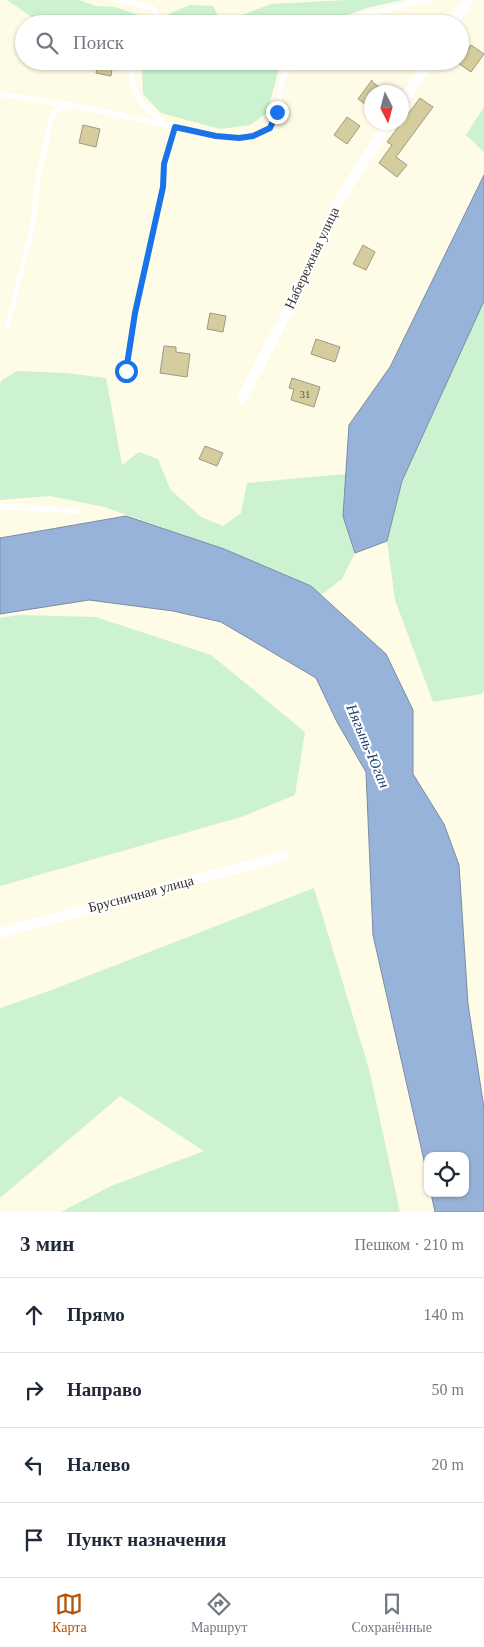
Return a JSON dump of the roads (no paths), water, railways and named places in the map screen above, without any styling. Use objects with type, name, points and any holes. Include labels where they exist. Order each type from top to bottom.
[{"type":"street","points":[[459,15],[468,0]]},
{"type":"street","points":[[409,92],[422,70]]},
{"type":"street","name":"Набережная улица","points":[[242,398],[291,305],[337,204],[384,130]]},
{"type":"street","name":"Брусничная улица","points":[[0,933],[283,856]]},
{"type":"lane","points":[[118,0],[153,8],[156,15]]},
{"type":"lane","points":[[364,15],[409,3],[432,0]]},
{"type":"lane","points":[[131,70],[131,77],[136,95],[148,111],[165,124],[175,127]]},
{"type":"lane","points":[[0,94],[72,105],[216,136],[239,138],[253,136],[270,128],[277,112],[282,81],[288,70]]},
{"type":"lane","points":[[8,324],[33,225],[38,178],[51,119],[57,110],[72,105]]},
{"type":"lane","points":[[126,371],[135,313],[163,187],[164,164],[175,127]]},
{"type":"lane","points":[[0,506],[79,511]]},
{"type":"water","points":[[484,175],[484,301],[402,481],[387,541],[355,553],[343,516],[349,425],[390,367]]},
{"type":"water","name":"Нягынь-Юган","points":[[126,516],[224,549],[311,586],[386,654],[413,710],[413,774],[444,824],[459,865],[468,1004],[484,1108],[484,1212],[435,1212],[432,1197],[469,1197],[469,1152],[424,1152],[424,1160],[373,935],[366,772],[337,722],[316,678],[221,622],[173,611],[89,600],[0,614],[0,538]]}]
